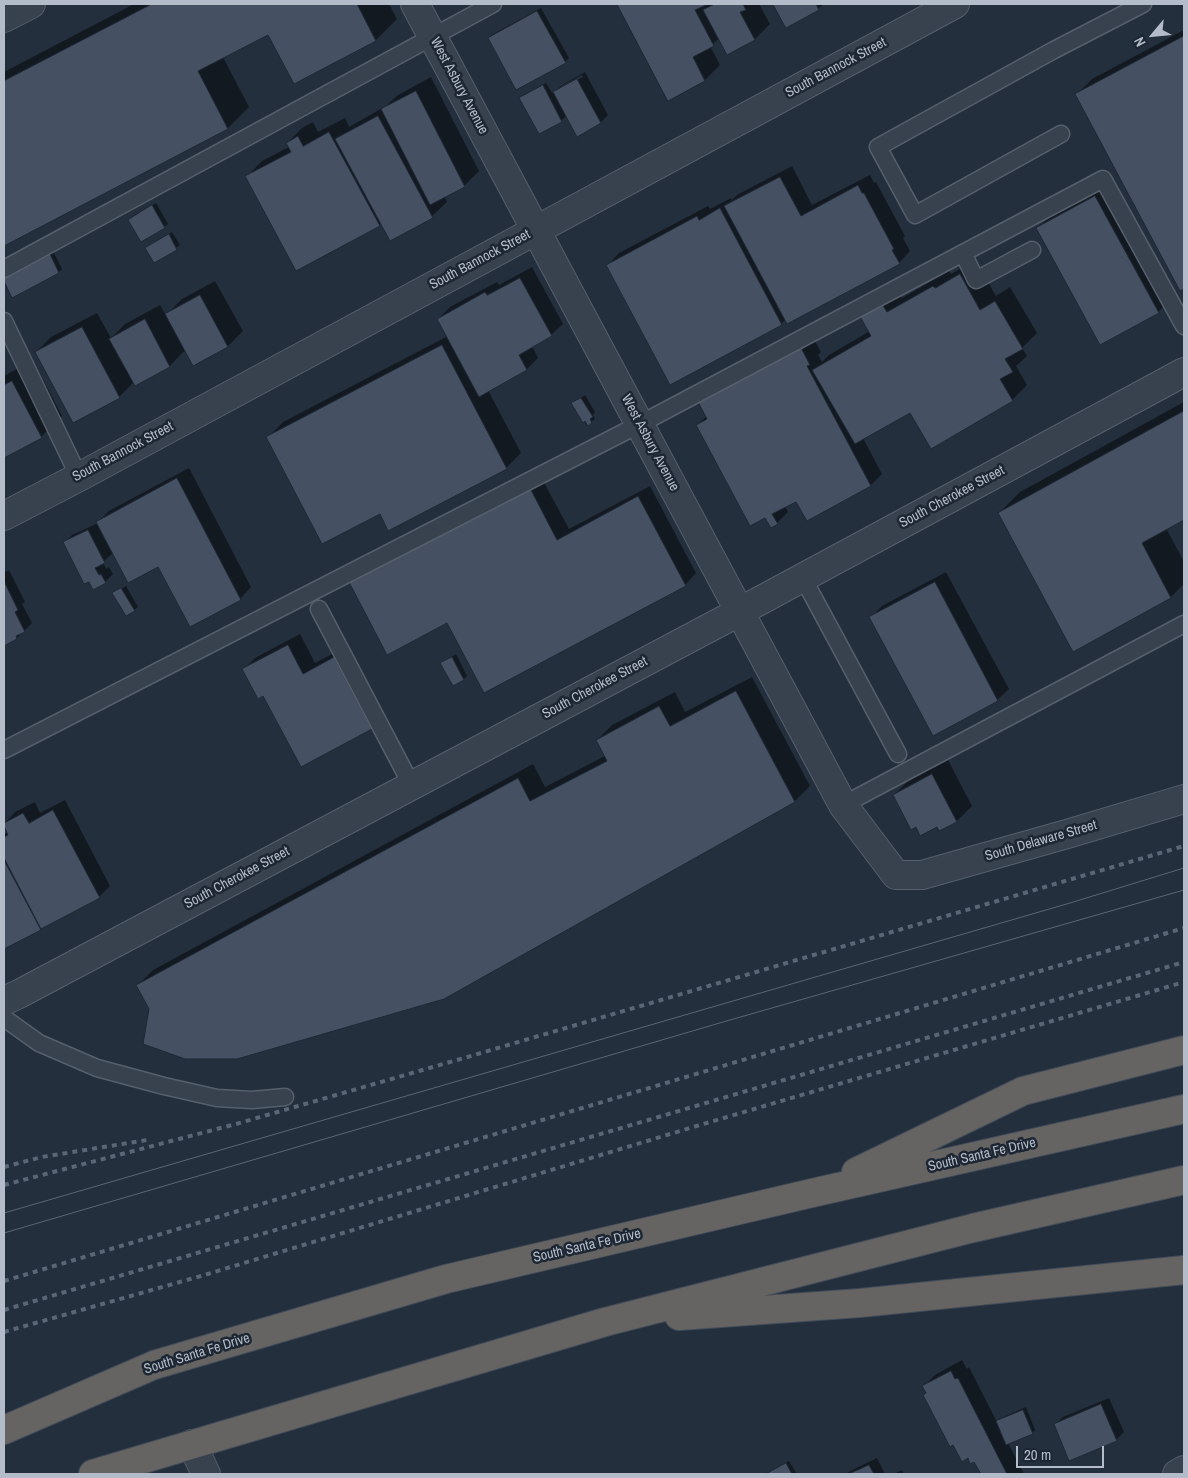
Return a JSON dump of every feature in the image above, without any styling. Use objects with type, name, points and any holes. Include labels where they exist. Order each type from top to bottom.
[{"type":"highway","points":[[812,1193],[1023,1091],[1184,1050]]},
{"type":"highway","name":"South Santa Fe Drive","points":[[4,1430],[154,1365],[427,1285],[812,1193],[1184,1109]]},
{"type":"highway","points":[[93,1474],[605,1322],[973,1228],[1184,1180]]},
{"type":"highway","points":[[605,1322],[860,1303],[1184,1270]]},
{"type":"street","points":[[4,18],[31,4]]},
{"type":"street","name":"West Asbury Avenue","points":[[415,4],[843,805],[896,875]]},
{"type":"street","name":"South Bannock Street","points":[[4,516],[955,4]]},
{"type":"street","name":"South Cherokee Street","points":[[4,1001],[803,578],[1184,372]]},
{"type":"street","name":"South Delaware Street","points":[[896,875],[922,875],[1184,799]]},
{"type":"street","points":[[192,1444],[206,1474]]},
{"type":"street","points":[[1177,1474],[1184,1470]]},
{"type":"lane","points":[[4,269],[493,4]]},
{"type":"lane","points":[[1061,134],[914,215],[878,147],[1136,5]]},
{"type":"lane","points":[[4,750],[640,424],[1103,179],[1184,326]]},
{"type":"lane","points":[[963,253],[976,280],[1032,250]]},
{"type":"lane","points":[[4,320],[79,477]]},
{"type":"lane","points":[[803,578],[898,754]]},
{"type":"lane","points":[[319,609],[412,786]]},
{"type":"lane","points":[[843,805],[1184,624]]},
{"type":"lane","points":[[4,1018],[39,1043],[97,1068],[217,1098],[252,1100],[285,1097]]},
{"type":"building","points":[[152,4],[357,4],[376,41],[294,84],[268,35],[198,71],[228,129],[4,246],[4,81]]},
{"type":"building","points":[[617,4],[705,4],[695,10],[714,46],[693,57],[705,81],[668,101]]},
{"type":"building","points":[[715,4],[743,4],[746,10],[740,12],[755,40],[727,55],[703,10]]},
{"type":"building","points":[[773,4],[816,4],[819,10],[786,28]]},
{"type":"building","points":[[537,11],[566,63],[516,90],[488,38]]},
{"type":"building","points":[[1184,36],[1184,289],[1180,291],[1075,94]]},
{"type":"building","points":[[577,79],[601,123],[577,137],[553,92]]},
{"type":"building","points":[[543,85],[562,122],[539,134],[519,98]]},
{"type":"building","points":[[416,91],[465,187],[430,205],[381,109]]},
{"type":"building","points":[[378,116],[433,218],[390,241],[335,139]]},
{"type":"building","points":[[329,132],[380,226],[296,271],[245,176],[291,152],[286,143],[298,136],[303,146]]},
{"type":"building","points":[[780,177],[801,216],[858,185],[894,249],[892,250],[900,264],[787,324],[724,206]]},
{"type":"building","points":[[1095,196],[1159,313],[1100,345],[1036,228]]},
{"type":"building","points":[[152,205],[165,228],[141,242],[128,220]]},
{"type":"building","points":[[720,208],[782,325],[670,385],[606,265],[697,216],[699,220]]},
{"type":"building","points":[[169,234],[177,250],[154,263],[145,248]]},
{"type":"building","points":[[50,254],[59,273],[12,298],[4,277]]},
{"type":"building","points":[[960,274],[980,310],[995,301],[1023,349],[1005,359],[1013,372],[1000,379],[1013,401],[931,449],[910,413],[855,444],[812,370],[871,336],[858,313],[880,301],[887,312],[933,286],[935,288]]},
{"type":"building","points":[[520,278],[552,336],[519,355],[527,370],[479,397],[437,319],[485,292],[487,295]]},
{"type":"building","points":[[200,295],[228,347],[193,366],[165,314]]},
{"type":"building","points":[[145,319],[170,367],[135,386],[109,339]]},
{"type":"building","points":[[82,327],[120,398],[73,423],[35,352]]},
{"type":"building","points":[[798,342],[810,365],[807,366],[871,486],[807,521],[796,502],[772,514],[778,524],[771,528],[765,518],[750,526],[696,425],[707,419],[696,398]]},
{"type":"building","points":[[442,345],[507,469],[388,531],[380,514],[322,544],[266,437]]},
{"type":"building","points":[[12,381],[42,438],[4,458],[4,385]]},
{"type":"building","points":[[581,398],[593,417],[590,419],[592,423],[588,426],[585,421],[583,423],[571,403]]},
{"type":"building","points":[[1184,411],[1184,520],[1142,543],[1171,598],[1073,652],[998,513]]},
{"type":"building","points":[[177,478],[241,600],[190,627],[158,567],[128,583],[96,522]]},
{"type":"building","points":[[529,486],[557,540],[638,496],[686,586],[484,693],[447,623],[387,655],[349,582]]},
{"type":"building","points":[[88,530],[105,563],[95,568],[106,583],[93,590],[89,582],[84,584],[63,542]]},
{"type":"building","points":[[4,581],[18,610],[15,612],[25,632],[16,636],[17,639],[4,646]]},
{"type":"building","points":[[935,582],[998,701],[933,736],[869,617]]},
{"type":"building","points":[[121,588],[135,611],[126,616],[112,593]]},
{"type":"building","points":[[288,645],[303,674],[334,657],[372,729],[301,767],[263,696],[258,699],[242,669]]},
{"type":"building","points":[[452,657],[464,680],[453,686],[440,663]]},
{"type":"building","points":[[736,691],[795,802],[444,999],[237,1059],[185,1059],[143,1044],[149,1009],[136,985],[518,778],[530,801],[607,761],[596,740],[659,706],[670,726]]},
{"type":"building","points":[[932,774],[957,822],[939,831],[937,827],[920,836],[916,827],[911,830],[893,795]]},
{"type":"building","points":[[53,810],[100,898],[41,929],[4,858],[4,837],[8,835],[4,823],[23,813],[29,823]]},
{"type":"building","points":[[4,860],[41,930],[4,949]]},
{"type":"building","points":[[951,1371],[955,1379],[958,1378],[1007,1474],[981,1474],[974,1462],[970,1464],[968,1458],[962,1462],[953,1445],[950,1447],[923,1395],[926,1393],[922,1386]]},
{"type":"building","points":[[1101,1404],[1117,1441],[1069,1461],[1054,1424]]},
{"type":"building","points":[[1023,1410],[1033,1434],[1006,1445],[996,1421]]},
{"type":"building","points":[[786,1463],[792,1474],[766,1474]]},
{"type":"building","points":[[869,1465],[874,1474],[848,1474],[860,1469]]},
{"type":"tram line","points":[[4,1213],[1070,903],[1184,868]]},
{"type":"tram line","points":[[4,1233],[730,1020],[1184,890]]},
{"type":"railway","points":[[4,1185],[236,1124],[1184,846]]},
{"type":"railway","points":[[4,1281],[1184,928]]},
{"type":"railway","points":[[4,1310],[1184,962]]},
{"type":"railway","points":[[4,1332],[201,1276],[690,1128],[1184,982]]},
{"type":"railway","points":[[4,1167],[42,1157],[147,1140]]}]
